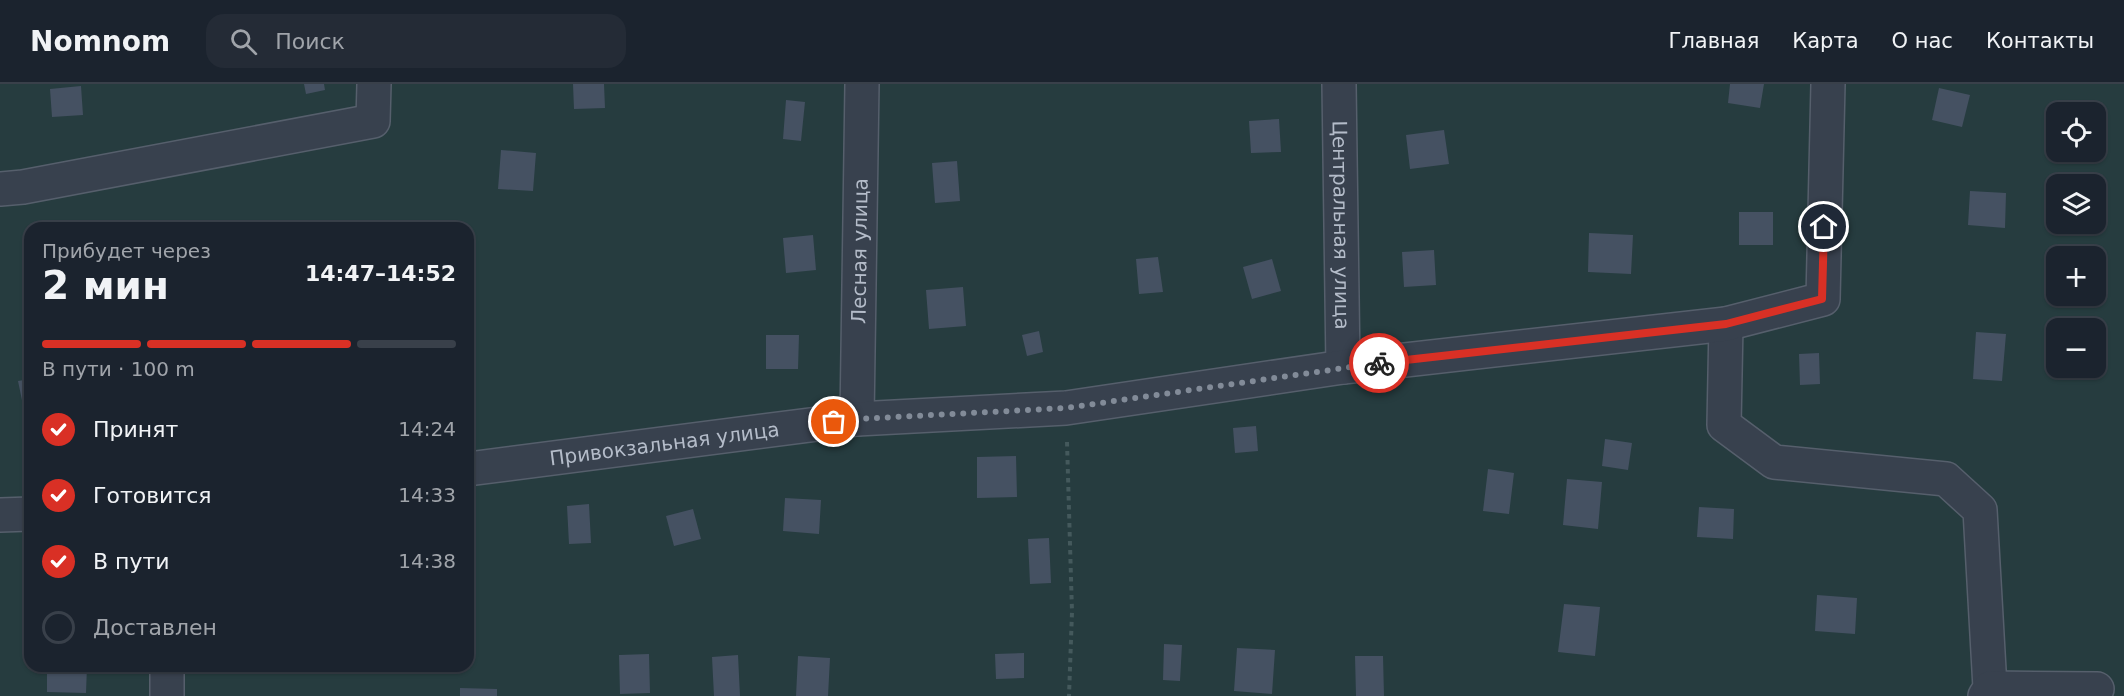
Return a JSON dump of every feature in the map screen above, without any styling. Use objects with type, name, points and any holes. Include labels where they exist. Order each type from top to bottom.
[{"type":"street","points":[[0,189],[23,187],[373,121],[374,84]]},
{"type":"street","name":"Лесная улица","points":[[857,419],[862,84]]},
{"type":"street","name":"Центральная улица","points":[[1340,84],[1343,366]]},
{"type":"street","name":"Привокзальная улица","points":[[474,468],[857,419],[1066,408],[1343,366],[1726,324],[1822,299],[1828,84]]},
{"type":"street","points":[[1726,324],[1724,425],[1774,462],[1946,479],[1980,510],[1987,692],[2097,689]]},
{"type":"street","points":[[0,515],[24,514]]},
{"type":"street","points":[[167,672],[167,696]]},
{"type":"path","points":[[1066,408],[1072,612],[1069,696]]},
{"type":"green space","points":[[0,84],[2124,84],[2124,696],[0,696]]},
{"type":"building","points":[[304,84],[324,84],[325,90],[306,94]]},
{"type":"building","points":[[573,84],[604,84],[605,108],[574,109]]},
{"type":"building","points":[[1730,84],[1764,84],[1760,108],[1728,103]]},
{"type":"building","points":[[81,86],[83,115],[52,117],[50,89]]},
{"type":"building","points":[[1939,88],[1970,95],[1962,127],[1932,120]]},
{"type":"building","points":[[786,100],[805,102],[801,141],[783,139]]},
{"type":"building","points":[[1279,119],[1281,152],[1251,153],[1249,121]]},
{"type":"building","points":[[1444,130],[1449,164],[1410,169],[1406,135]]},
{"type":"building","points":[[501,150],[536,153],[533,191],[498,189]]},
{"type":"building","points":[[957,161],[960,201],[935,203],[932,163]]},
{"type":"building","points":[[1970,191],[2006,193],[2005,228],[1968,225]]},
{"type":"building","points":[[1739,212],[1773,212],[1773,245],[1739,245]]},
{"type":"building","points":[[1589,233],[1633,235],[1631,274],[1588,272]]},
{"type":"building","points":[[813,235],[816,270],[786,273],[783,238]]},
{"type":"building","points":[[1434,250],[1436,285],[1404,287],[1402,252]]},
{"type":"building","points":[[1158,257],[1163,292],[1139,294],[1136,259]]},
{"type":"building","points":[[1272,259],[1281,291],[1252,299],[1243,267]]},
{"type":"building","points":[[963,287],[966,326],[929,329],[926,290]]},
{"type":"building","points":[[1039,331],[1043,352],[1027,356],[1022,335]]},
{"type":"building","points":[[1976,332],[2006,334],[2002,381],[1973,379]]},
{"type":"building","points":[[766,335],[799,335],[798,369],[766,369]]},
{"type":"building","points":[[1819,353],[1820,384],[1800,385],[1799,354]]},
{"type":"building","points":[[24,380],[24,410],[18,381]]},
{"type":"building","points":[[1256,426],[1258,451],[1235,453],[1233,428]]},
{"type":"building","points":[[1605,439],[1632,443],[1628,470],[1602,466]]},
{"type":"building","points":[[1016,456],[1017,497],[977,498],[977,457]]},
{"type":"building","points":[[1488,469],[1514,473],[1509,514],[1483,511]]},
{"type":"building","points":[[1567,479],[1602,482],[1598,529],[1563,525]]},
{"type":"building","points":[[785,498],[821,500],[819,534],[783,531]]},
{"type":"building","points":[[589,504],[591,543],[569,544],[567,506]]},
{"type":"building","points":[[1699,507],[1734,509],[1733,539],[1697,537]]},
{"type":"building","points":[[693,509],[701,539],[674,546],[666,516]]},
{"type":"building","points":[[1049,538],[1051,583],[1030,584],[1028,539]]},
{"type":"building","points":[[1817,595],[1857,598],[1855,634],[1815,631]]},
{"type":"building","points":[[1564,604],[1600,607],[1595,656],[1558,652]]},
{"type":"building","points":[[1164,644],[1182,645],[1180,681],[1163,680]]},
{"type":"building","points":[[1237,648],[1275,650],[1272,694],[1234,691]]},
{"type":"building","points":[[1024,653],[1024,678],[996,679],[995,654]]},
{"type":"building","points":[[649,654],[650,693],[620,694],[619,655]]},
{"type":"building","points":[[738,655],[740,696],[714,696],[712,657]]},
{"type":"building","points":[[798,656],[830,658],[828,696],[796,696]]},
{"type":"building","points":[[1355,656],[1383,656],[1384,696],[1356,696]]},
{"type":"building","points":[[47,672],[87,672],[86,693],[47,692]]},
{"type":"building","points":[[460,688],[497,689],[497,696],[460,696]]},
{"type":"way so far","points":[[834,422],[1066,408],[1343,366],[1379,363]]},
{"type":"route","points":[[1379,363],[1726,324],[1822,299],[1824,227]]}]
